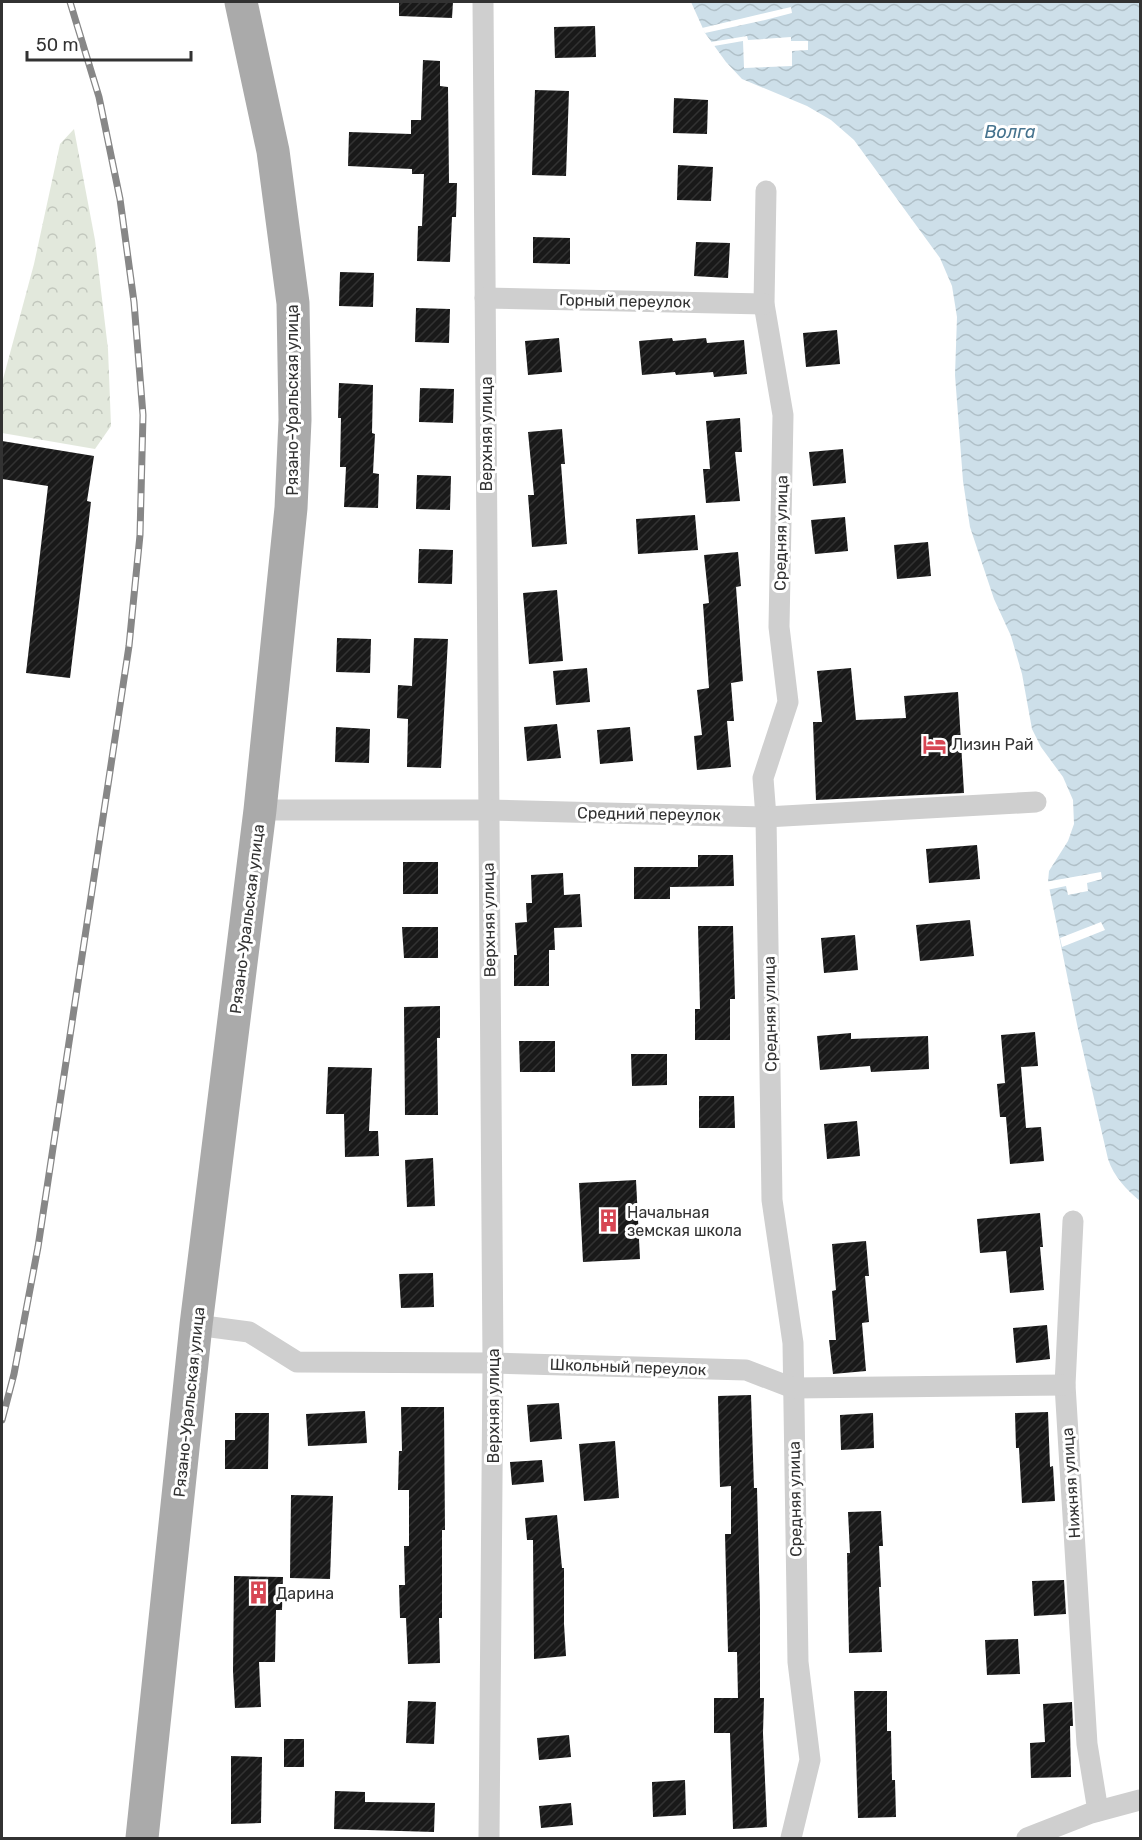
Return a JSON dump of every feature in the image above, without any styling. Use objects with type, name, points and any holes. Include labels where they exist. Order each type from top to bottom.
[{"type":"main road","name":"Рязано-Уральская улица","points":[[142,1839],[196,1325],[260,810],[291,508],[295,420],[293,303],[273,151],[241,2]]},
{"type":"street","name":"Верхняя улица","points":[[483,2],[494,1363],[489,1839]]},
{"type":"street","name":"Средняя улица","points":[[766,191],[764,304],[783,415],[779,627],[788,702],[763,778],[766,817],[772,1200],[793,1343],[798,1662],[810,1760],[791,1839]]},
{"type":"street","name":"Горный переулок","points":[[485,298],[764,304]]},
{"type":"street","name":"Средний переулок","points":[[260,810],[488,810],[766,817],[1036,802]]},
{"type":"street","name":"Нижняя улица","points":[[1073,1221],[1065,1385],[1087,1744],[1098,1811]]},
{"type":"street","name":"Школьный переулок","points":[[196,1325],[249,1332],[297,1362],[494,1363],[746,1370],[793,1388],[1065,1385]]},
{"type":"street","points":[[1027,1839],[1098,1811],[1140,1800]]},
{"type":"green space","points":[[74,129],[95,240],[108,349],[111,426],[95,449],[2,433],[2,383],[34,264],[60,144]]},
{"type":"water","name":"Волга","points":[[691,2],[1140,2],[1140,1201],[1121,1182],[1108,1159],[1048,882],[1049,871],[1068,841],[1074,824],[1073,800],[1063,777],[1041,747],[1032,729],[1022,674],[1011,636],[994,599],[970,527],[963,481],[955,375],[957,317],[952,286],[940,258],[854,140],[831,120],[807,106],[742,79],[726,62],[705,33]]},
{"type":"pier","points":[[791,7],[792,13],[765,20],[705,33],[702,28]]},
{"type":"pier","points":[[747,36],[748,40],[791,37],[791,41],[808,41],[808,50],[792,51],[792,66],[744,68],[743,41],[714,46],[711,42]]},
{"type":"pier","points":[[1101,872],[1102,879],[1087,883],[1088,891],[1068,895],[1066,886],[1047,890],[1045,882]]},
{"type":"pier","points":[[1101,922],[1105,930],[1062,947],[1060,938]]},
{"type":"building","points":[[399,2],[453,2],[452,18],[399,16]]},
{"type":"building","points":[[595,26],[596,57],[555,58],[554,27]]},
{"type":"building","points":[[423,60],[440,61],[440,86],[448,87],[449,183],[457,183],[456,217],[452,217],[450,262],[417,261],[418,226],[422,226],[424,174],[412,174],[412,169],[348,166],[349,132],[411,134],[411,120],[421,120]]},
{"type":"building","points":[[535,90],[569,91],[566,176],[532,175]]},
{"type":"building","points":[[674,98],[708,100],[707,134],[673,133]]},
{"type":"building","points":[[678,165],[713,167],[711,201],[677,200]]},
{"type":"building","points":[[533,237],[570,238],[570,264],[533,263]]},
{"type":"building","points":[[696,242],[730,243],[728,278],[694,276]]},
{"type":"building","points":[[340,272],[374,273],[373,307],[339,306]]},
{"type":"building","points":[[416,308],[450,309],[449,343],[415,342]]},
{"type":"building","points":[[837,330],[840,364],[806,367],[803,333]]},
{"type":"building","points":[[559,338],[562,372],[528,375],[525,341]]},
{"type":"building","points":[[672,338],[673,341],[706,338],[707,343],[744,340],[747,374],[714,377],[713,372],[676,375],[675,372],[642,375],[639,341]]},
{"type":"building","points":[[339,383],[373,385],[372,433],[375,434],[373,473],[379,474],[378,508],[344,507],[346,467],[340,467]]},
{"type":"building","points":[[420,388],[454,389],[453,423],[419,422]]},
{"type":"building","points":[[740,418],[742,452],[735,452],[740,501],[706,503],[703,469],[710,469],[706,421]]},
{"type":"building","points":[[562,429],[565,464],[561,464],[567,544],[532,547],[528,495],[534,495],[528,432]]},
{"type":"building","points":[[2,441],[94,456],[87,501],[91,502],[70,678],[26,673],[48,486],[2,479]]},
{"type":"building","points":[[843,449],[846,483],[813,486],[809,452]]},
{"type":"building","points":[[417,475],[451,476],[450,510],[416,509]]},
{"type":"building","points":[[695,515],[698,550],[638,554],[636,519]]},
{"type":"building","points":[[845,517],[848,551],[815,554],[811,520]]},
{"type":"building","points":[[928,542],[931,576],[897,579],[894,545]]},
{"type":"building","points":[[419,549],[453,550],[452,584],[418,583]]},
{"type":"building","points":[[738,552],[741,586],[736,587],[743,681],[731,683],[734,721],[727,721],[731,767],[697,770],[694,736],[702,735],[697,690],[709,688],[703,604],[709,603],[704,555]]},
{"type":"building","points":[[557,590],[563,661],[529,664],[523,593]]},
{"type":"building","points":[[337,638],[371,639],[370,673],[336,672]]},
{"type":"building","points":[[414,638],[448,639],[441,768],[407,767],[408,719],[397,718],[398,685],[412,686]]},
{"type":"building","points":[[587,668],[590,702],[556,705],[553,671]]},
{"type":"building","points":[[851,668],[856,720],[906,718],[904,696],[958,692],[964,793],[816,800],[813,722],[822,722],[817,671]]},
{"type":"building","points":[[557,724],[561,758],[527,761],[524,727]]},
{"type":"building","points":[[336,727],[370,729],[369,763],[335,762]]},
{"type":"building","points":[[630,727],[633,761],[600,764],[597,730]]},
{"type":"building","points":[[977,845],[980,879],[929,883],[926,849]]},
{"type":"building","points":[[698,855],[733,855],[734,886],[670,887],[670,899],[634,899],[634,867],[698,867]]},
{"type":"building","points":[[403,862],[438,862],[438,894],[403,894]]},
{"type":"building","points":[[563,873],[564,895],[580,894],[582,927],[554,928],[555,950],[549,950],[549,986],[514,986],[514,955],[517,955],[515,923],[527,922],[526,903],[532,903],[531,875]]},
{"type":"building","points":[[970,920],[974,956],[920,961],[916,925]]},
{"type":"building","points":[[698,926],[733,926],[735,999],[730,999],[730,1040],[695,1040],[695,1009],[700,1009]]},
{"type":"building","points":[[402,927],[438,927],[438,958],[404,958]]},
{"type":"building","points":[[855,935],[858,970],[824,973],[821,938]]},
{"type":"building","points":[[440,1006],[440,1038],[437,1038],[438,1115],[405,1115],[404,1007]]},
{"type":"building","points":[[1035,1032],[1038,1066],[1021,1067],[1026,1128],[1041,1127],[1044,1161],[1010,1164],[1006,1117],[1000,1117],[997,1084],[1005,1083],[1001,1035]]},
{"type":"building","points":[[851,1033],[851,1039],[928,1036],[929,1069],[871,1072],[870,1066],[820,1070],[817,1036]]},
{"type":"building","points":[[519,1041],[555,1041],[555,1072],[520,1072]]},
{"type":"building","points":[[631,1054],[667,1054],[667,1085],[632,1086]]},
{"type":"building","points":[[328,1067],[372,1068],[369,1131],[378,1131],[379,1156],[345,1157],[344,1114],[326,1114]]},
{"type":"building","points":[[699,1096],[734,1096],[735,1128],[699,1128]]},
{"type":"building","points":[[857,1121],[860,1156],[827,1159],[824,1124]]},
{"type":"building","points":[[433,1158],[435,1206],[407,1207],[405,1160]]},
{"type":"building","name":"Начальная земская школа","points":[[636,1180],[640,1259],[583,1262],[579,1183]]},
{"type":"building","points":[[1040,1213],[1044,1290],[1010,1293],[1006,1251],[980,1253],[977,1219]]},
{"type":"building","points":[[866,1241],[869,1276],[865,1276],[869,1322],[862,1323],[866,1371],[833,1374],[829,1340],[836,1340],[832,1291],[836,1290],[832,1244]]},
{"type":"building","points":[[433,1273],[434,1307],[401,1308],[399,1274]]},
{"type":"building","points":[[1047,1325],[1050,1359],[1016,1363],[1013,1328]]},
{"type":"building","points":[[751,1395],[754,1488],[757,1488],[760,1698],[764,1698],[763,1733],[767,1827],[733,1829],[730,1733],[714,1733],[714,1698],[738,1698],[737,1652],[728,1652],[725,1534],[731,1534],[731,1486],[720,1487],[718,1396]]},
{"type":"building","points":[[559,1403],[562,1439],[530,1442],[527,1405]]},
{"type":"building","points":[[401,1407],[444,1407],[445,1530],[442,1530],[440,1663],[408,1664],[406,1618],[400,1618],[399,1585],[405,1585],[404,1546],[409,1546],[409,1490],[398,1490],[399,1451],[402,1451]]},
{"type":"building","points":[[365,1411],[367,1443],[308,1446],[306,1414]]},
{"type":"building","points":[[1048,1412],[1050,1467],[1053,1466],[1055,1501],[1022,1503],[1015,1413]]},
{"type":"building","points":[[235,1413],[269,1413],[268,1469],[225,1469],[225,1440],[235,1440]]},
{"type":"building","points":[[873,1413],[874,1448],[841,1450],[840,1415]]},
{"type":"building","points":[[615,1441],[619,1498],[584,1501],[579,1444]]},
{"type":"building","points":[[542,1460],[544,1482],[512,1485],[510,1462]]},
{"type":"building","points":[[291,1495],[333,1496],[330,1579],[290,1578]]},
{"type":"building","points":[[881,1511],[883,1546],[879,1546],[881,1587],[879,1587],[882,1652],[849,1653],[848,1512]]},
{"type":"building","points":[[557,1515],[562,1568],[564,1568],[566,1656],[534,1659],[533,1540],[527,1540],[525,1518]]},
{"type":"building","points":[[234,1576],[283,1577],[282,1610],[276,1610],[275,1662],[259,1662],[261,1707],[235,1708]]},
{"type":"building","points":[[1064,1580],[1066,1614],[1034,1616],[1032,1581]]},
{"type":"building","points":[[1018,1639],[1020,1674],[987,1675],[985,1640]]},
{"type":"building","points":[[854,1691],[887,1691],[887,1731],[891,1731],[892,1780],[895,1780],[896,1817],[858,1818]]},
{"type":"building","points":[[408,1701],[436,1702],[434,1744],[406,1743]]},
{"type":"building","points":[[1072,1702],[1071,1777],[1031,1778],[1030,1743],[1045,1742],[1043,1704]]},
{"type":"building","points":[[569,1735],[571,1757],[539,1760],[537,1738]]},
{"type":"building","points":[[284,1739],[304,1739],[304,1767],[284,1767]]},
{"type":"building","points":[[231,1756],[262,1757],[261,1823],[231,1824]]},
{"type":"building","points":[[685,1780],[686,1815],[653,1817],[652,1782]]},
{"type":"building","points":[[335,1791],[365,1792],[365,1802],[435,1803],[434,1832],[334,1829]]},
{"type":"building","points":[[571,1803],[573,1825],[541,1828],[539,1806]]},
{"type":"railway","points":[[2,1420],[14,1374],[38,1247],[129,646],[140,535],[143,415],[134,302],[120,199],[99,97],[70,2]]},
{"type":"place","name":"Лизин Рай","points":[[934,744]]},
{"type":"place","name":"Начальная земская школа","points":[[609,1221]]},
{"type":"place","name":"Дарина","points":[[258,1593]]}]
